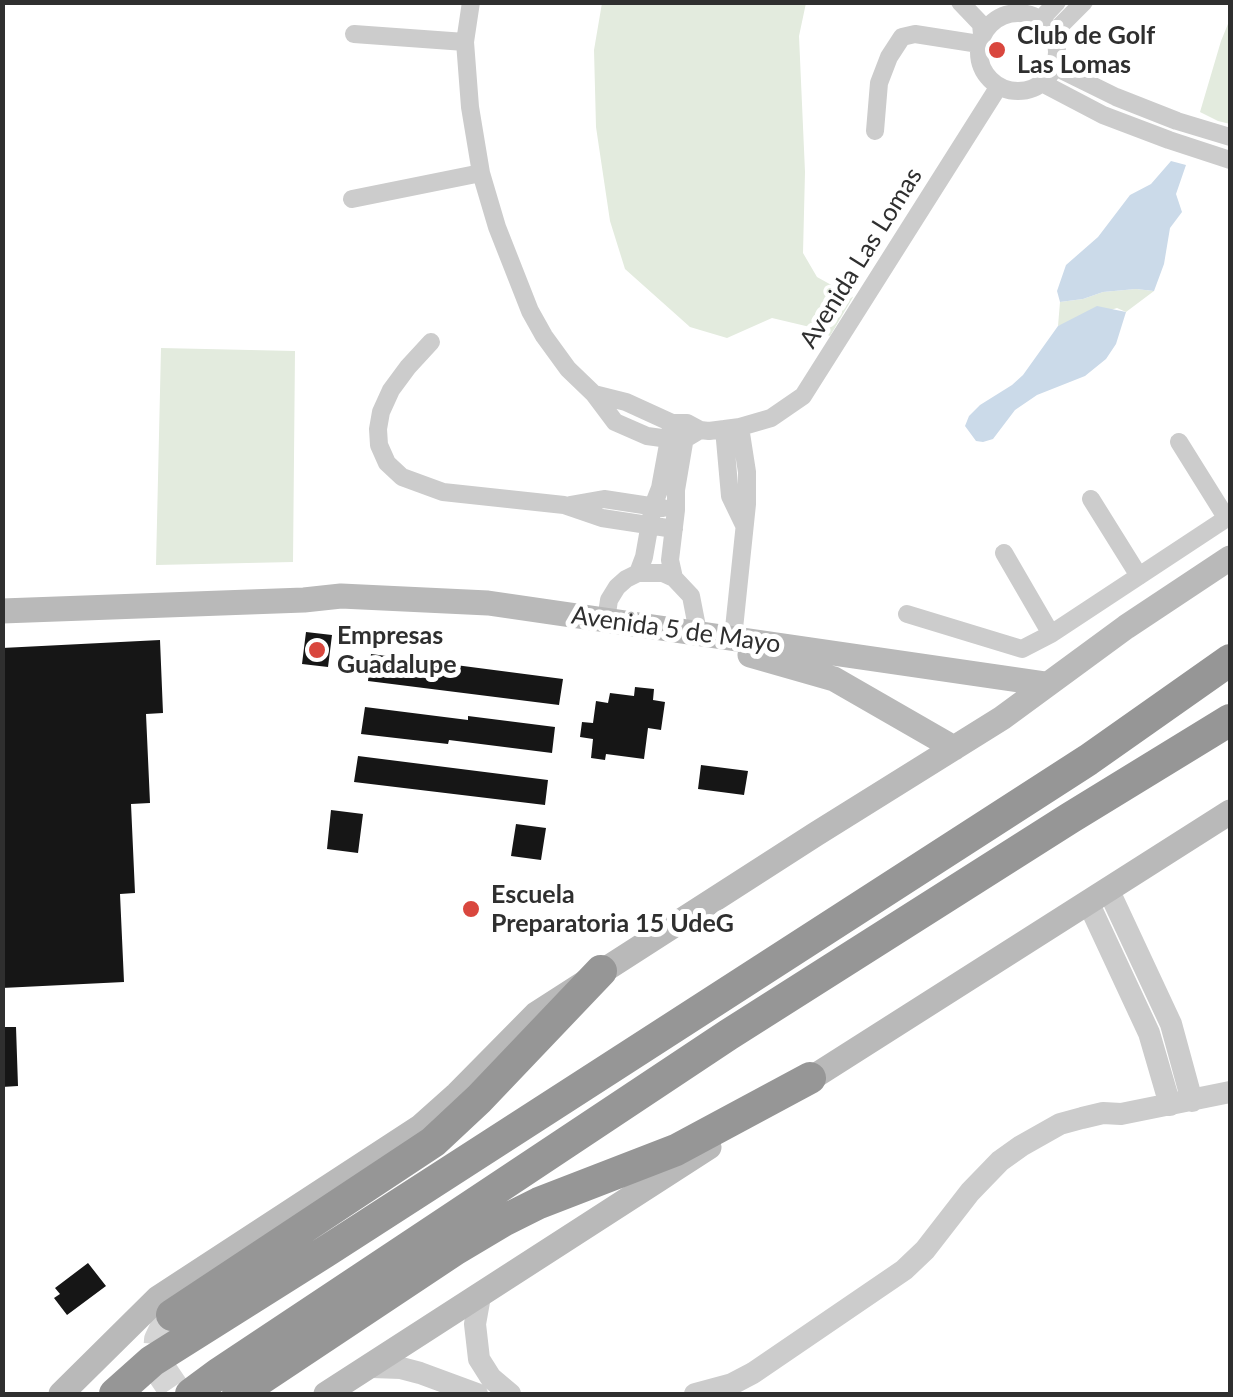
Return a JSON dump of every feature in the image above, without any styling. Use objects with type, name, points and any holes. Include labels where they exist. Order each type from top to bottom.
[{"type":"highway","points":[[115,1394],[152,1362],[1072,771],[1230,660]]},
{"type":"highway","points":[[191,1394],[728,1035],[1230,720]]},
{"type":"highway","points":[[172,1315],[433,1142],[601,970]]},
{"type":"highway","points":[[238,1394],[503,1220],[676,1150],[810,1078]]},
{"type":"main road","points":[[60,1394],[158,1298],[420,1127],[536,1014],[1002,718],[1126,627],[1230,558]]},
{"type":"main road","name":"Avenida 5 de Mayo","points":[[2,610],[340,596],[488,603],[1046,684]]},
{"type":"main road","name":"Avenida 5 de Mayo","points":[[304,600],[323,605],[495,616],[739,652],[834,678],[954,748]]},
{"type":"main road","points":[[326,1394],[700,1154],[810,1078],[1230,812]]},
{"type":"street","name":"Avenida Las Lomas","points":[[471,2],[465,42],[470,108],[481,173],[530,311],[568,369],[615,422],[647,436],[732,428],[770,418],[804,396],[998,86]]},
{"type":"street","points":[[960,2],[982,24],[981,39],[980,64],[998,86],[1020,91],[1042,83],[1058,56],[1047,26],[1030,14],[1018,12],[996,18],[981,39]]},
{"type":"street","points":[[987,2],[993,11],[1006,14]]},
{"type":"street","points":[[1047,26],[1057,2]]},
{"type":"street","points":[[1047,26],[1084,2]]},
{"type":"street","points":[[354,34],[465,42]]},
{"type":"street","points":[[875,131],[880,83],[889,57],[902,37],[915,34],[981,39]]},
{"type":"street","points":[[1054,67],[1116,97],[1230,138]]},
{"type":"street","points":[[1042,83],[1103,114],[1230,160]]},
{"type":"street","points":[[352,200],[481,173]]},
{"type":"street","points":[[430,342],[408,366],[380,412],[379,445],[387,463],[402,478],[442,492],[564,506],[602,518],[674,529]]},
{"type":"street","points":[[732,428],[747,472],[748,504],[732,638]]},
{"type":"street","points":[[638,573],[653,506],[683,431]]},
{"type":"street","points":[[674,578],[670,560],[683,431]]},
{"type":"street","points":[[906,614],[1022,649],[1051,634],[1229,518],[1178,442]]},
{"type":"street","points":[[564,506],[604,499],[676,510]]},
{"type":"street","points":[[1091,499],[1138,576]]},
{"type":"street","points":[[1004,553],[1051,634]]},
{"type":"street","points":[[606,620],[609,600],[617,587],[638,573],[663,573],[674,578],[691,596],[698,632]]},
{"type":"street","points":[[1098,896],[1160,1029],[1179,1097]]},
{"type":"street","points":[[695,1394],[732,1384],[752,1373],[904,1270],[926,1250],[970,1192],[1021,1146],[1060,1124],[1103,1113],[1121,1114],[1179,1097],[1230,1076]]},
{"type":"street","points":[[1179,1097],[1230,1092]]},
{"type":"street","points":[[480,1296],[476,1324],[479,1359],[491,1378],[510,1394]]},
{"type":"street","points":[[372,1367],[401,1368],[477,1394]]},
{"type":"shaded area","points":[[602,3],[806,3],[799,36],[805,172],[803,253],[817,277],[853,297],[830,336],[772,318],[727,338],[690,327],[625,269],[610,221],[596,127],[594,50]]},
{"type":"shaded area","name":"Club de Golf Las Lomas","points":[[1230,19],[1230,124],[1200,112]]},
{"type":"shaded area","points":[[1136,289],[1154,291],[1126,312],[1117,308],[1058,326],[1060,302]]},
{"type":"shaded area","points":[[161,348],[295,351],[293,562],[156,565]]},
{"type":"water","points":[[1171,161],[1186,165],[1176,194],[1182,212],[1170,228],[1164,264],[1154,291],[1103,292],[1060,302],[1057,291],[1066,265],[1098,237],[1130,195],[1151,184]]},
{"type":"water","points":[[1097,306],[1126,312],[1116,344],[1106,359],[1085,376],[1037,395],[1015,410],[993,439],[976,441],[965,426],[969,416],[1023,375],[1058,326]]},
{"type":"building","name":"Empresas Guadalupe","points":[[306,632],[332,635],[328,667],[302,664]]},
{"type":"building","points":[[160,640],[163,713],[146,714],[150,803],[131,804],[135,893],[120,894],[124,982],[2,988],[2,648]]},
{"type":"building","points":[[371,654],[563,679],[559,705],[368,681]]},
{"type":"building","points":[[635,687],[654,689],[653,700],[665,702],[661,730],[648,728],[644,759],[606,754],[605,760],[591,758],[593,739],[580,737],[582,722],[593,723],[596,701],[608,703],[610,693],[634,696]]},
{"type":"building","points":[[365,707],[555,727],[552,753],[361,734]]},
{"type":"building","points":[[358,756],[548,780],[545,805],[354,782]]},
{"type":"building","points":[[701,765],[748,771],[744,795],[698,789]]},
{"type":"building","points":[[331,810],[363,814],[358,853],[327,849]]},
{"type":"building","points":[[516,824],[546,828],[541,860],[511,856]]},
{"type":"building","points":[[2,1027],[16,1027],[18,1086],[2,1087]]},
{"type":"building","points":[[88,1263],[106,1286],[67,1315],[54,1298],[60,1294],[55,1288]]},
{"type":"tunnel","points":[[172,1315],[160,1340],[158,1366],[177,1394]]},
{"type":"place","name":"Club de Golf Las Lomas","points":[[997,50]]},
{"type":"place","name":"Empresas Guadalupe","points":[[317,650]]},
{"type":"place","name":"Escuela Preparatoria 15 UdeG","points":[[471,909]]}]
